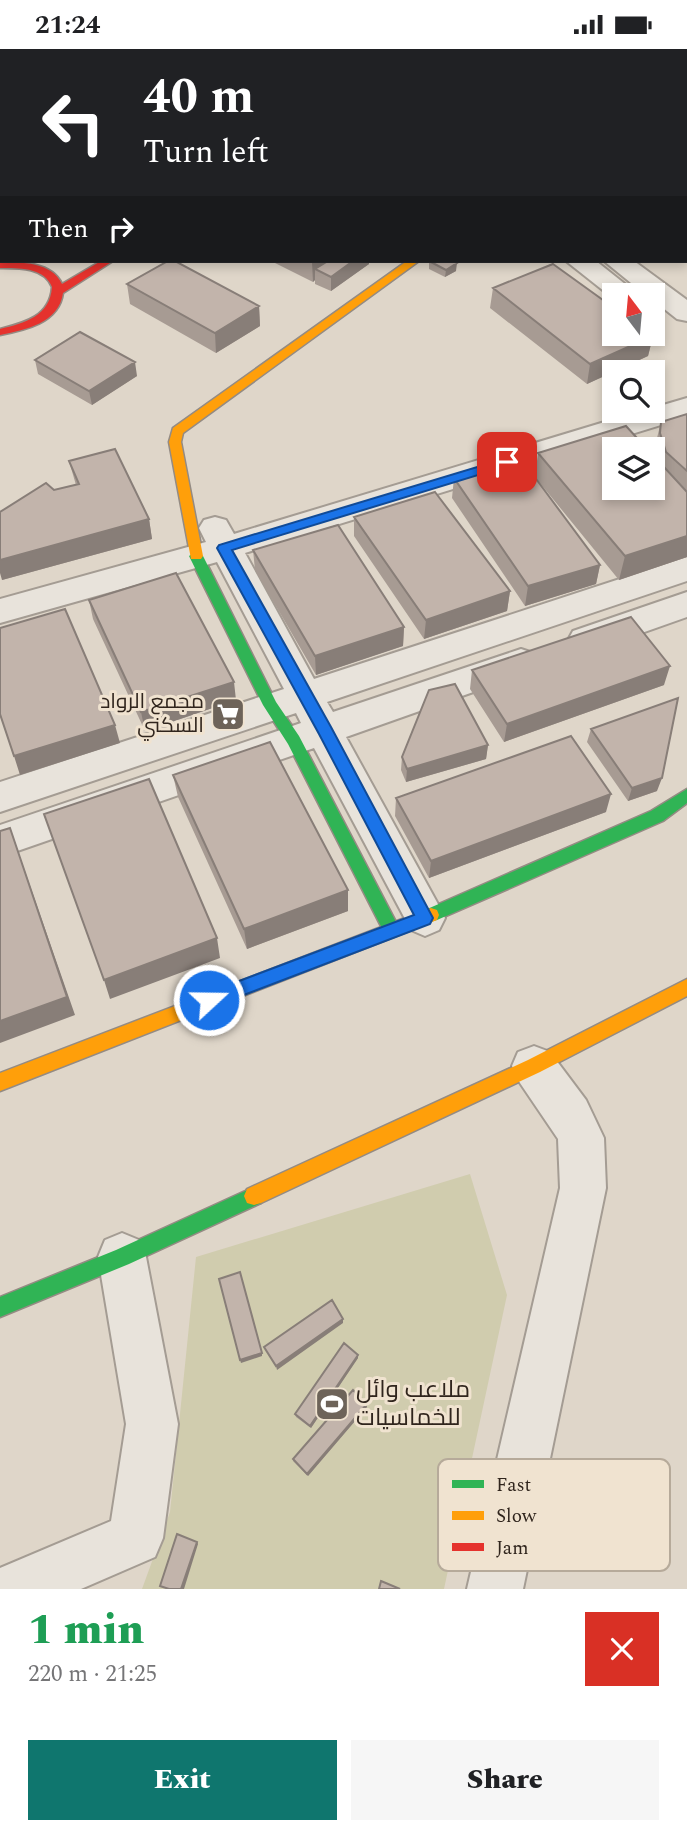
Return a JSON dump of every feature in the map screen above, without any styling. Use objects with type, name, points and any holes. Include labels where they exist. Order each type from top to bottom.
[{"type":"street","points":[[0,332],[21,328],[43,319],[57,305],[60,290],[56,281],[37,268],[7,263]]},
{"type":"street","points":[[60,290],[105,263]]},
{"type":"street","points":[[310,736],[270,705],[206,542],[175,442],[181,425],[411,263]]},
{"type":"street","points":[[582,263],[609,283]]},
{"type":"street","points":[[620,263],[687,313]]},
{"type":"street","points":[[665,324],[687,340]]},
{"type":"street","points":[[665,398],[687,392]]},
{"type":"street","points":[[206,542],[687,407]]},
{"type":"street","points":[[0,611],[206,542],[602,417]]},
{"type":"street","points":[[206,542],[306,696],[310,736],[408,924]]},
{"type":"street","points":[[0,797],[270,705],[306,696],[687,569]]},
{"type":"street","points":[[0,841],[687,604]]},
{"type":"street","points":[[0,1081],[408,924],[657,815],[687,795]]},
{"type":"street","points":[[0,1307],[122,1257],[534,1066],[687,987]]},
{"type":"street","points":[[524,1459],[583,1188],[581,1138],[570,1115],[534,1066]]},
{"type":"street","points":[[16,1589],[136,1538],[152,1424],[122,1257]]},
{"type":"street","points":[[495,1589],[499,1571]]},
{"type":"shaded area","name":"ملاعب وائل للخماسيات","points":[[470,1174],[507,1295],[472,1459],[438,1459],[438,1571],[448,1571],[444,1589],[142,1589],[170,1512],[196,1257]]},
{"type":"building","points":[[164,263],[179,263],[259,306],[215,333],[127,284]]},
{"type":"building","points":[[325,263],[350,263],[331,277],[315,269]]},
{"type":"building","points":[[433,263],[457,263],[446,270]]},
{"type":"building","points":[[553,264],[602,299],[602,347],[628,347],[590,364],[493,288]]},
{"type":"building","points":[[80,332],[135,362],[89,391],[35,360]]},
{"type":"building","points":[[687,414],[687,471],[666,452],[665,437],[661,437],[660,433],[661,423]]},
{"type":"building","points":[[626,426],[636,437],[602,437],[602,500],[665,500],[665,468],[687,492],[687,536],[625,556],[538,453]]},
{"type":"building","points":[[115,449],[149,519],[0,560],[0,512],[46,483],[54,490],[79,484],[69,461]]},
{"type":"building","points":[[522,460],[600,565],[528,586],[454,478]]},
{"type":"building","points":[[435,492],[510,591],[426,620],[354,517]]},
{"type":"building","points":[[338,525],[404,627],[315,656],[253,550]]},
{"type":"building","points":[[176,573],[234,682],[141,712],[89,600]]},
{"type":"building","points":[[65,609],[115,725],[14,756],[0,714],[0,628]]},
{"type":"building","points":[[631,617],[670,666],[507,724],[472,670]]},
{"type":"building","points":[[455,684],[488,745],[407,769],[402,757],[429,690]]},
{"type":"building","points":[[678,698],[662,778],[632,788],[591,729]]},
{"type":"building","points":[[571,736],[611,794],[431,861],[396,798]]},
{"type":"building","points":[[270,742],[348,890],[244,929],[173,775]]},
{"type":"building","points":[[149,779],[217,938],[104,980],[44,814]]},
{"type":"building","points":[[10,828],[67,997],[0,1021],[0,831]]},
{"type":"building","points":[[240,1272],[262,1353],[240,1360],[219,1279]]},
{"type":"building","points":[[332,1300],[343,1319],[276,1366],[264,1347]]},
{"type":"building","points":[[344,1343],[358,1355],[310,1426],[295,1414]]},
{"type":"building","points":[[353,1390],[367,1404],[307,1474],[293,1459]]},
{"type":"building","points":[[177,1534],[197,1542],[181,1589],[169,1589],[160,1586]]},
{"type":"building","points":[[381,1581],[400,1589],[379,1589]]},
{"type":"traffic: fast","points":[[196,556],[270,705],[294,740],[391,929]]},
{"type":"traffic: fast","points":[[431,915],[657,816],[687,795]]},
{"type":"traffic: fast","points":[[0,1307],[122,1257],[254,1196]]},
{"type":"traffic: slow","points":[[196,556],[175,442],[177,431],[411,263]]},
{"type":"traffic: slow","points":[[0,1082],[431,915]]},
{"type":"traffic: slow","points":[[254,1196],[534,1066],[687,987]]},
{"type":"traffic: jam","points":[[60,290],[105,263]]},
{"type":"traffic: jam","points":[[0,265],[39,269],[54,279],[58,287],[55,303],[44,316],[26,325],[0,332]]},
{"type":"place","name":"مجمع الرواد السكني","points":[[228,714]]},
{"type":"place","name":"ملاعب وائل للخماسيات","points":[[332,1404]]},
{"type":"route","points":[[209,1000],[425,918],[326,731],[224,548],[507,462]]}]
